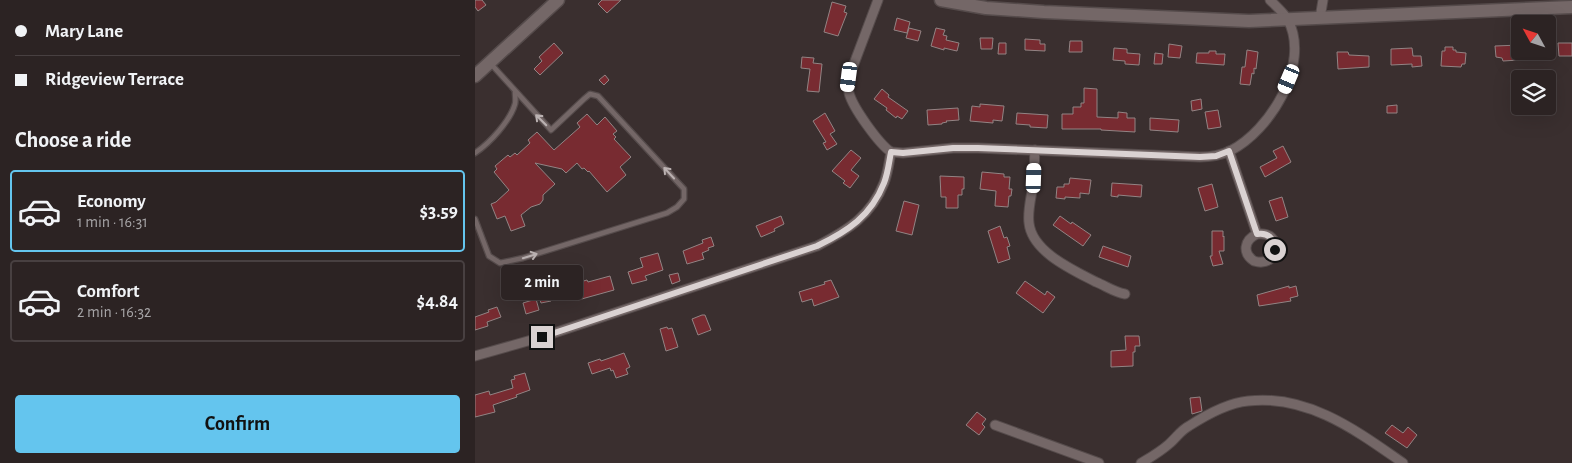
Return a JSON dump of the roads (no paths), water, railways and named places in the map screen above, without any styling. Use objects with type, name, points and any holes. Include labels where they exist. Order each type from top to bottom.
[{"type":"street","points":[[475,76],[558,0]]},
{"type":"street","points":[[878,0],[849,77],[848,88],[849,96],[857,110],[881,144],[891,152],[903,153],[953,148],[1200,157],[1216,156],[1229,151],[1247,140],[1261,127],[1270,115],[1285,89],[1293,68],[1296,52],[1294,39],[1288,20],[1270,0]]},
{"type":"street","points":[[941,0],[986,8],[1044,12],[1249,21],[1572,7]]},
{"type":"street","points":[[1320,18],[1323,0]]},
{"type":"street","points":[[1035,150],[1034,178],[1028,221],[1035,240],[1042,248],[1072,270],[1114,291],[1125,294]]},
{"type":"street","points":[[1229,151],[1257,234]]},
{"type":"street","points":[[475,356],[542,337],[817,246],[849,228],[869,210],[885,182],[891,152]]},
{"type":"street","points":[[1141,463],[1157,454],[1186,427],[1220,409],[1247,401],[1278,400],[1315,410],[1339,421],[1403,463]]},
{"type":"street","points":[[995,425],[1099,463]]},
{"type":"lane","points":[[475,219],[489,256],[500,263],[523,258],[667,213],[677,207],[684,199],[684,189],[598,96],[590,94],[583,98],[551,130],[490,62]]},
{"type":"lane","points":[[475,153],[494,136],[509,117],[515,103],[515,91]]}]
